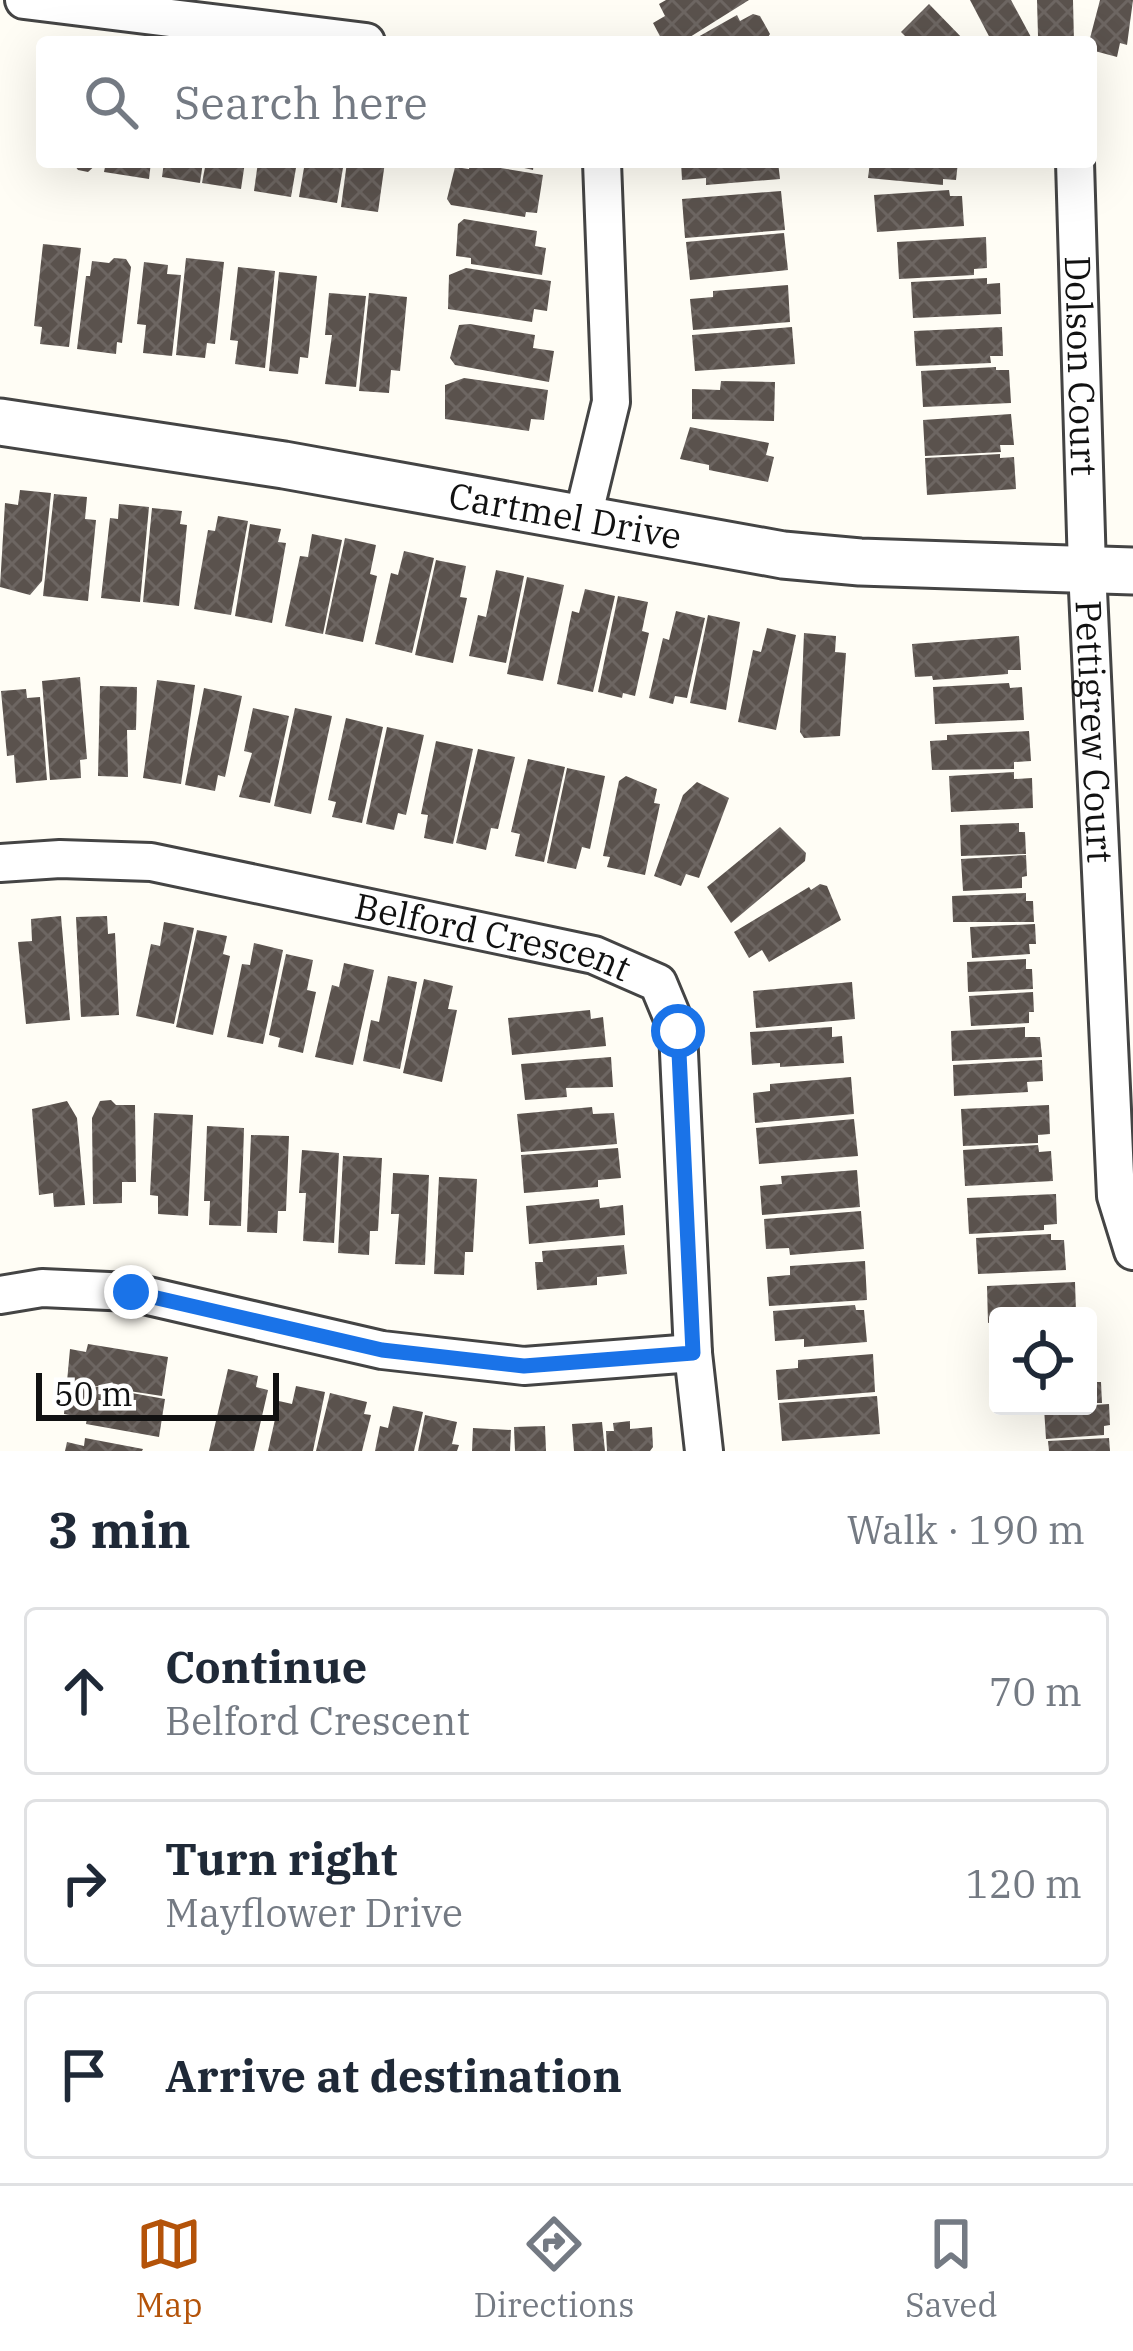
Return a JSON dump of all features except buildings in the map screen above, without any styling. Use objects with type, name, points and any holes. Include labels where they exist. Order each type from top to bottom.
[{"type":"street","points":[[24,0],[318,36]]},
{"type":"street","points":[[582,521],[610,402],[602,168]]},
{"type":"street","name":"Dolson Court","points":[[1075,168],[1087,569]]},
{"type":"street","name":"Cartmel Drive","points":[[0,422],[284,465],[821,560],[1133,571]]},
{"type":"street","name":"Pettigrew Court","points":[[1087,569],[1116,1196],[1133,1251]]},
{"type":"street","name":"Belford Crescent","points":[[0,863],[60,859],[151,862],[595,955],[658,983],[678,1031],[693,1353],[704,1451]]},
{"type":"street","points":[[0,1295],[42,1288],[131,1292],[382,1350],[524,1366],[693,1353]]},
{"type":"route","points":[[131,1292],[382,1350],[524,1366],[693,1353],[678,1031]]}]
